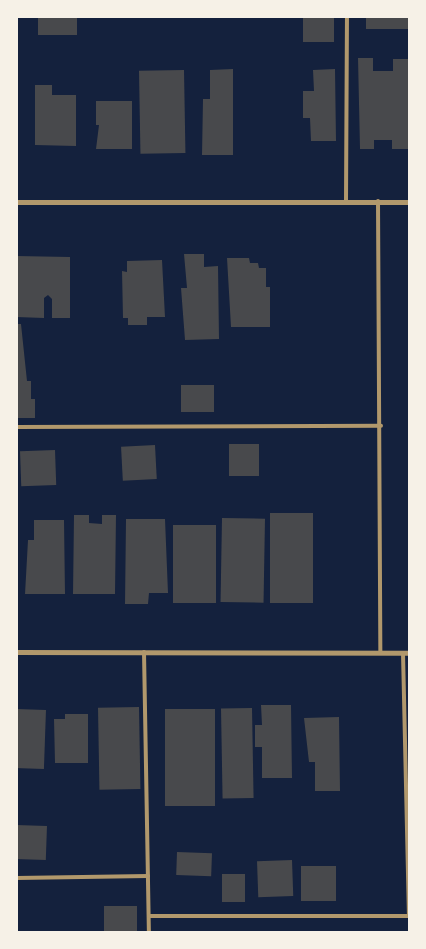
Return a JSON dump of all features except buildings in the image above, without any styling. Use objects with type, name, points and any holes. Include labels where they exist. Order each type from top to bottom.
[{"type":"street","points":[[16,202],[410,202]]},
{"type":"street","points":[[16,652],[410,653]]},
{"type":"lane","points":[[346,202],[347,16]]},
{"type":"lane","points":[[378,201],[381,426],[380,653]]},
{"type":"lane","points":[[16,427],[381,426]]},
{"type":"lane","points":[[144,652],[149,933]]},
{"type":"lane","points":[[149,916],[409,916],[403,653]]},
{"type":"lane","points":[[16,878],[148,876]]}]
